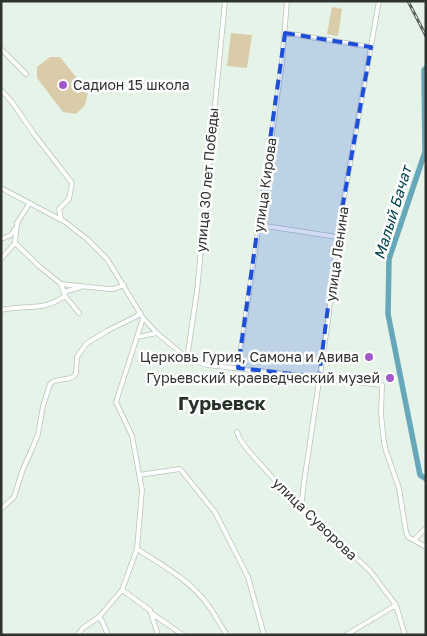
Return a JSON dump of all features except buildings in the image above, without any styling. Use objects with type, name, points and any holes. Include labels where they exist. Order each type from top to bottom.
[{"type":"street","name":"улица 30 лет Победы","points":[[187,358],[197,291],[225,1]]},
{"type":"street","name":"улица Кирова","points":[[238,368],[285,33],[287,1]]},
{"type":"street","name":"улица Ленина","points":[[303,508],[304,482],[328,321],[337,237],[379,1]]},
{"type":"street","points":[[285,33],[371,47]]},
{"type":"street","points":[[1,49],[26,74]]},
{"type":"street","points":[[1,90],[72,183],[69,199],[59,209],[61,220]]},
{"type":"street","points":[[1,188],[61,220],[95,246],[107,259],[143,318],[157,333],[187,358],[207,365],[382,384],[381,414],[384,442],[401,494],[408,537],[426,547]]},
{"type":"street","points":[[1,239],[11,235],[29,204]]},
{"type":"street","points":[[259,226],[337,237]]},
{"type":"street","points":[[1,259],[15,243],[16,227]]},
{"type":"street","points":[[15,243],[61,284],[112,289],[124,285]]},
{"type":"street","points":[[61,284],[64,294],[79,313]]},
{"type":"street","points":[[1,310],[15,307],[31,308],[48,305],[59,300],[64,294],[82,286]]},
{"type":"street","points":[[1,509],[14,497],[23,469],[38,434],[43,406],[50,384],[54,381],[74,376],[77,358],[86,344],[137,316],[140,312]]},
{"type":"street","points":[[77,635],[98,617],[122,590],[137,549],[142,490],[132,436],[116,402],[143,318]]},
{"type":"street","points":[[138,337],[157,333]]},
{"type":"street","name":"улица Суворова","points":[[237,432],[240,439],[258,462],[279,485],[370,571],[396,605]]},
{"type":"street","points":[[139,475],[180,469],[215,512],[248,577],[264,635]]},
{"type":"street","points":[[414,540],[426,528]]},
{"type":"street","points":[[137,549],[178,575],[190,585],[208,605],[227,635]]},
{"type":"street","points":[[122,590],[183,635]]},
{"type":"street","points":[[346,635],[396,605],[405,635]]},
{"type":"street","points":[[151,613],[158,635]]},
{"type":"street","points":[[98,617],[102,621],[108,635]]},
{"type":"highlighted area","points":[[285,33],[371,47],[337,237],[319,377],[238,368]]},
{"type":"shaded area","points":[[332,7],[342,9],[338,36],[327,34]]},
{"type":"shaded area","points":[[231,33],[252,35],[247,68],[227,66]]},
{"type":"shaded area","name":"Садион 15 школа","points":[[50,57],[60,57],[88,92],[85,105],[76,114],[63,112],[37,78],[37,67]]},
{"type":"waterway","name":"Малый Бачат","points":[[426,68],[424,70],[425,152],[389,259],[388,314],[420,475],[426,479]]},
{"type":"railway","points":[[408,1],[426,36]]},
{"type":"place","name":"Садион 15 школа","points":[[63,85]]},
{"type":"place","name":"Церковь Гурия, Самона и Авива","points":[[369,357]]},
{"type":"place","name":"Гурьевский краеведческий музей","points":[[390,378]]},
{"type":"district","name":"Гурьевск","points":[[222,403]]}]
